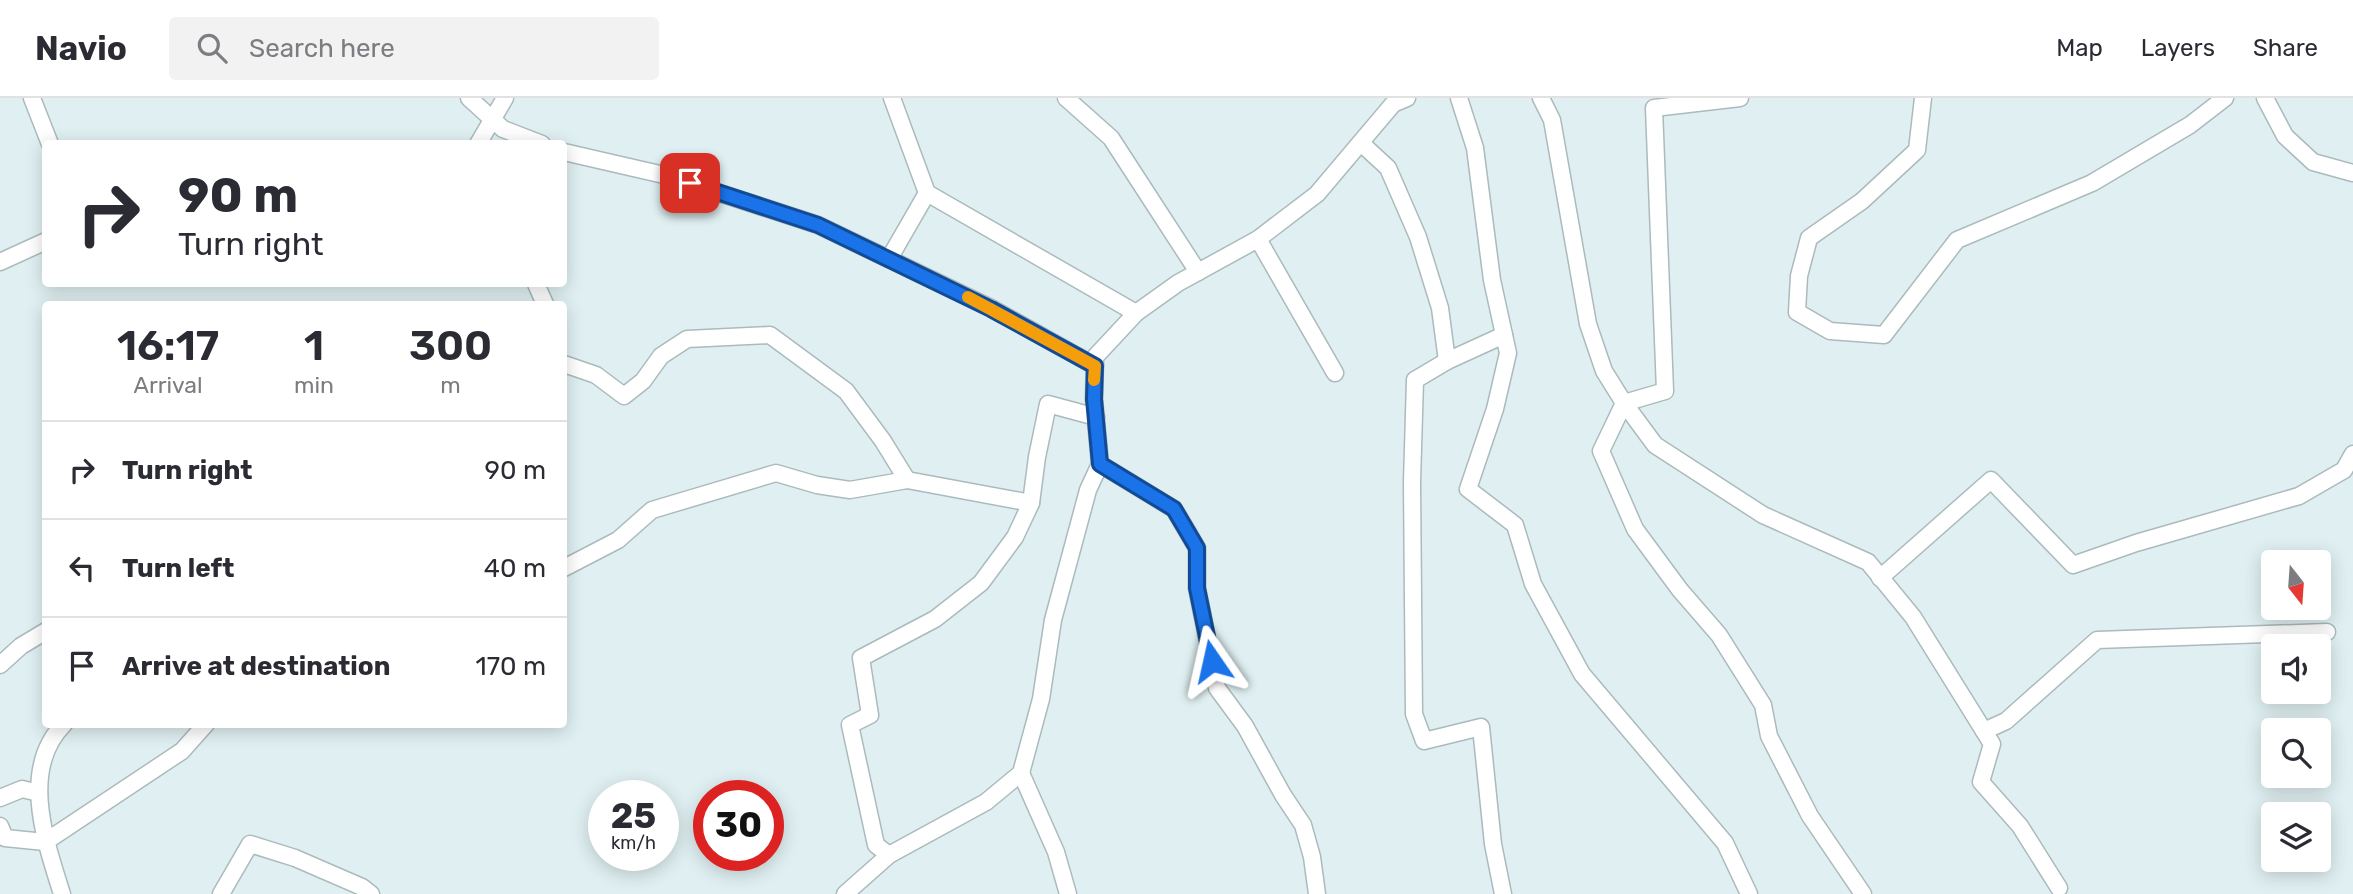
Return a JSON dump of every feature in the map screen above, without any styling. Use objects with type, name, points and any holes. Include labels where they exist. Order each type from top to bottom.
[{"type":"street","points":[[32,98],[48,140]]},
{"type":"street","points":[[469,98],[503,129],[532,140]]},
{"type":"street","points":[[480,140],[505,98]]},
{"type":"street","points":[[891,98],[928,193],[1136,313]]},
{"type":"street","points":[[1066,98],[1111,138],[1198,272]]},
{"type":"street","points":[[1459,98],[1475,148],[1492,280],[1508,353],[1495,409],[1468,489],[1515,525],[1533,584],[1582,674],[1726,843],[1749,894]]},
{"type":"street","points":[[1541,98],[1552,120],[1588,324],[1604,372],[1655,445],[1763,515],[1868,562],[1913,617],[1992,744],[1981,782],[2021,826],[2059,888]]},
{"type":"street","points":[[1740,98],[1654,108],[1665,391],[1624,402],[1601,451],[1635,529],[1680,590],[1719,635],[1763,705],[1769,736],[1810,816],[1863,894]]},
{"type":"street","points":[[1923,98],[1917,150],[1862,201],[1809,238],[1800,276],[1797,312],[1830,331],[1884,335],[1957,240],[2092,183],[2190,125],[2225,98]]},
{"type":"street","points":[[2265,98],[2285,136],[2313,162],[2353,173]]},
{"type":"street","points":[[845,894],[889,855],[986,802],[1021,773],[1041,699],[1053,620],[1088,490],[1100,464],[1095,357],[1136,313],[1178,283],[1258,239],[1317,194],[1395,100]]},
{"type":"street","points":[[1361,144],[1388,168],[1418,237],[1440,308],[1447,361]]},
{"type":"street","points":[[567,153],[664,175],[818,225],[991,309],[1095,366]]},
{"type":"street","points":[[889,259],[928,193]]},
{"type":"street","points":[[1258,239],[1335,373]]},
{"type":"street","points":[[0,262],[42,243]]},
{"type":"street","points":[[567,365],[596,375],[624,396],[643,382],[661,356],[687,340],[770,335],[846,391],[883,441],[907,480]]},
{"type":"street","points":[[1503,894],[1493,844],[1481,727],[1424,741],[1414,714],[1412,482],[1416,380],[1447,361],[1504,335]]},
{"type":"street","points":[[889,855],[876,845],[850,725],[870,715],[861,658],[935,619],[981,583],[1015,537],[1031,503],[1048,404],[1096,417]]},
{"type":"street","points":[[1880,578],[1991,480],[2073,565],[2136,543],[2299,496],[2344,470],[2353,454]]},
{"type":"street","points":[[1100,464],[1174,509],[1197,548],[1197,588],[1217,688],[1245,726],[1303,825],[1312,857],[1317,894]]},
{"type":"street","points":[[567,566],[618,540],[652,510],[776,473],[817,485],[850,489],[907,480],[1031,503]]},
{"type":"street","points":[[1984,731],[2006,722],[2097,640],[2328,632]]},
{"type":"street","points":[[0,665],[42,634]]},
{"type":"street","points":[[60,728],[43,765],[39,793],[45,842],[62,894]]},
{"type":"street","points":[[0,826],[5,838],[45,842],[182,751],[202,728]]},
{"type":"street","points":[[1021,773],[1056,852],[1069,894]]},
{"type":"street","points":[[0,798],[22,789],[39,793]]},
{"type":"street","points":[[221,894],[250,844],[295,858],[362,887],[371,894]]},
{"type":"slow traffic","points":[[968,297],[1095,366],[1094,380]]},
{"type":"route","points":[[690,183],[818,225],[991,309],[1095,366],[1094,399],[1100,464],[1174,509],[1197,548],[1197,588],[1212,661]]}]
